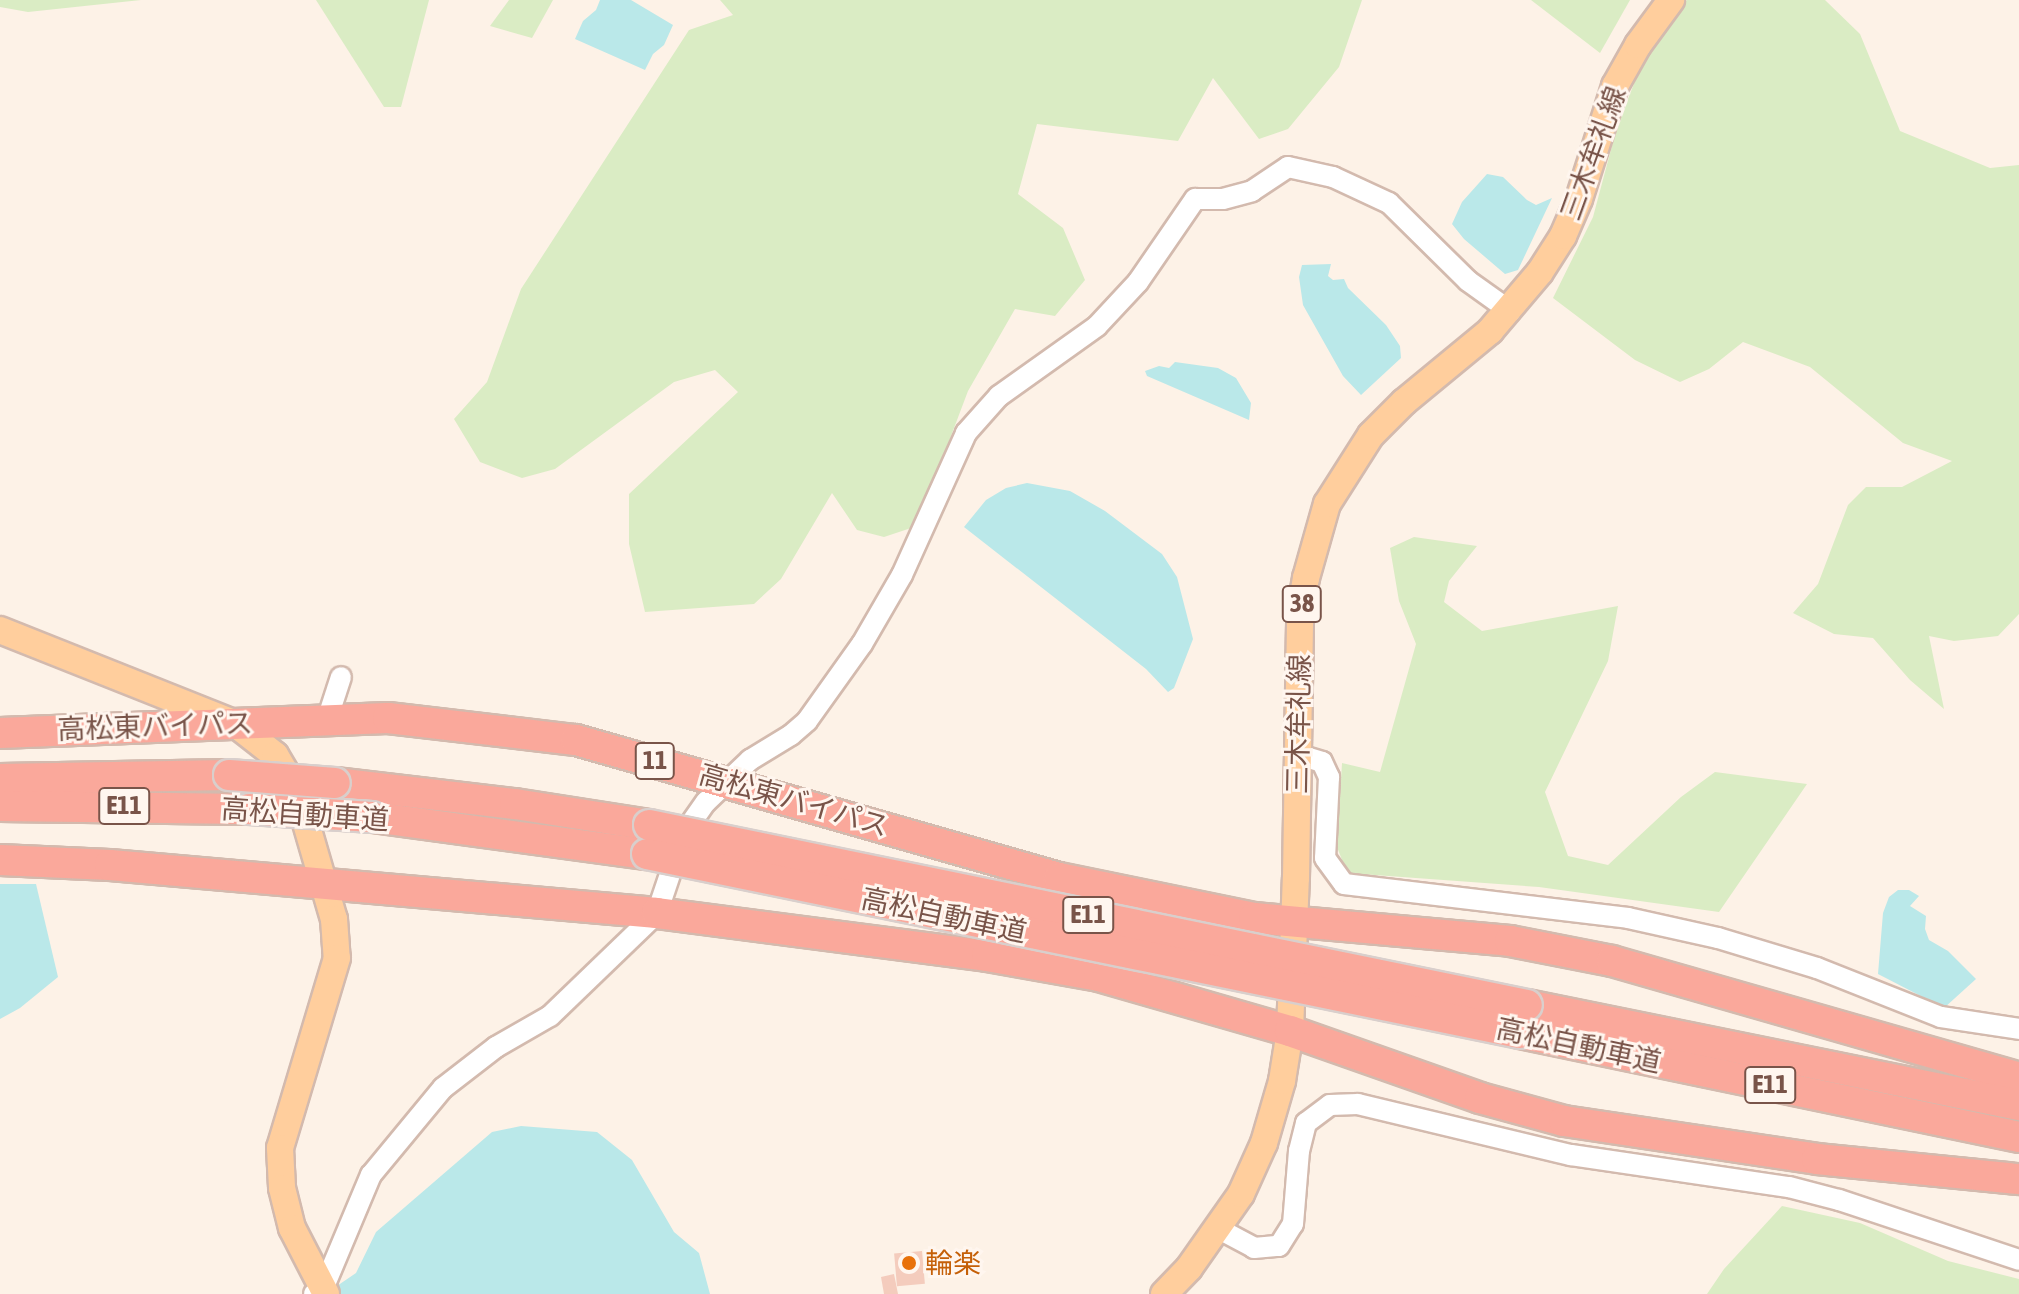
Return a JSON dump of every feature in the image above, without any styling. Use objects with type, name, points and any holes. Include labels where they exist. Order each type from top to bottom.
[{"type":"highway","name":"高松東バイパス","points":[[0,733],[388,718],[576,740],[1059,878],[1172,903],[1294,922],[1510,941],[1612,961],[2019,1078]]},
{"type":"highway","name":"高松自動車道","points":[[0,779],[229,775],[335,783],[515,804],[648,840],[1524,1019],[2019,1105]]},
{"type":"highway","name":"高松自動車道","points":[[0,806],[249,809],[648,840]]},
{"type":"highway","points":[[0,860],[110,865],[657,913],[1015,961],[1099,976],[1290,1031],[1480,1098],[1564,1121],[1817,1159],[2019,1179]]},
{"type":"highway","name":"高松自動車道","points":[[1524,1019],[2019,1137]]},
{"type":"main road","name":"三木牟礼線","points":[[1164,1294],[1219,1229],[1241,1194],[1264,1143],[1282,1081],[1290,1031],[1300,612],[1327,504],[1371,435],[1404,402],[1510,311],[1563,236],[1579,199],[1615,86],[1638,45],[1671,0]]},
{"type":"main road","points":[[0,630],[234,723],[275,755],[297,792],[334,919],[337,958],[280,1148],[282,1188],[292,1228],[321,1292]]},
{"type":"street","points":[[321,1292],[371,1175],[443,1088],[496,1047],[550,1016],[657,913],[684,833],[706,802],[750,760],[791,735],[807,721],[862,644],[902,575],[966,433],[999,396],[1097,326],[1138,282],[1195,199],[1223,199],[1252,191],[1288,167],[1333,177],[1389,203],[1468,281],[1510,311]]},
{"type":"street","points":[[327,720],[341,677]]},
{"type":"street","points":[[1296,754],[1322,762],[1329,777],[1325,858],[1344,884],[1628,918],[1718,938],[1817,968],[1941,1017],[2019,1029]]},
{"type":"street","points":[[1219,1229],[1254,1248],[1279,1246],[1293,1224],[1299,1151],[1306,1123],[1330,1105],[1358,1104],[1571,1155],[1789,1187],[1839,1200],[2019,1260]]},
{"type":"green space","points":[[0,0],[141,0],[28,12],[0,7]]},
{"type":"green space","points":[[316,0],[429,0],[401,107],[384,107]]},
{"type":"green space","points":[[509,0],[553,0],[532,38],[490,26]]},
{"type":"green space","points":[[720,0],[1362,0],[1339,67],[1288,129],[1259,139],[1213,78],[1178,141],[1037,124],[1018,194],[1063,228],[1085,280],[1055,316],[1015,309],[968,391],[917,526],[884,537],[857,530],[832,493],[781,579],[754,604],[645,612],[629,544],[629,494],[738,392],[715,370],[674,382],[555,469],[522,478],[480,462],[454,419],[487,382],[521,289],[689,30],[733,15]]},
{"type":"green space","points":[[1531,0],[1630,0],[1600,53]]},
{"type":"green space","points":[[1687,0],[1825,0],[1860,34],[1900,131],[1990,168],[2019,165],[2019,614],[1998,636],[1954,641],[1929,636],[1944,709],[1910,680],[1873,638],[1834,634],[1793,613],[1818,584],[1848,505],[1866,487],[1902,487],[1952,461],[1903,443],[1810,367],[1743,342],[1709,369],[1680,382],[1635,360],[1553,298],[1593,217],[1617,127],[1646,53]]},
{"type":"green space","points":[[1414,537],[1477,546],[1449,581],[1444,602],[1482,631],[1618,606],[1608,661],[1545,792],[1568,856],[1608,865],[1681,797],[1715,772],[1807,784],[1719,912],[1539,887],[1347,873],[1337,847],[1342,763],[1380,772],[1416,644],[1399,601],[1390,548]]},
{"type":"green space","points":[[1782,1206],[1860,1223],[1948,1261],[2019,1279],[2019,1294],[1707,1294],[1724,1269]]},
{"type":"water","points":[[600,0],[631,0],[673,25],[664,45],[653,54],[645,70],[575,39],[583,21],[596,10]]},
{"type":"water","points":[[1487,174],[1503,177],[1536,205],[1552,198],[1518,270],[1505,274],[1464,239],[1452,224],[1462,202]]},
{"type":"water","points":[[1331,264],[1328,276],[1333,280],[1344,279],[1348,288],[1386,325],[1400,346],[1401,358],[1361,395],[1343,376],[1303,305],[1299,277],[1302,265]]},
{"type":"water","points":[[1175,362],[1218,368],[1236,378],[1251,403],[1249,420],[1147,376],[1145,371],[1159,366],[1169,368]]},
{"type":"water","points":[[1027,483],[1070,491],[1105,511],[1162,554],[1177,577],[1193,639],[1174,688],[1168,692],[1146,669],[964,527],[986,500],[1006,488]]},
{"type":"water","points":[[0,884],[36,884],[58,977],[20,1008],[0,1019]]},
{"type":"water","points":[[1898,890],[1909,890],[1919,896],[1910,906],[1926,916],[1925,929],[1929,940],[1948,951],[1976,979],[1944,1008],[1878,974],[1883,913],[1889,897]]},
{"type":"water","points":[[521,1126],[597,1132],[632,1160],[674,1232],[699,1253],[710,1294],[338,1294],[334,1288],[356,1273],[376,1232],[492,1132]]},
{"type":"building","name":"輪楽","points":[[922,1251],[925,1284],[897,1286],[894,1253]]},
{"type":"building","points":[[894,1274],[898,1294],[884,1294],[881,1277]]},
{"type":"place","name":"輪楽","points":[[909,1263]]}]
